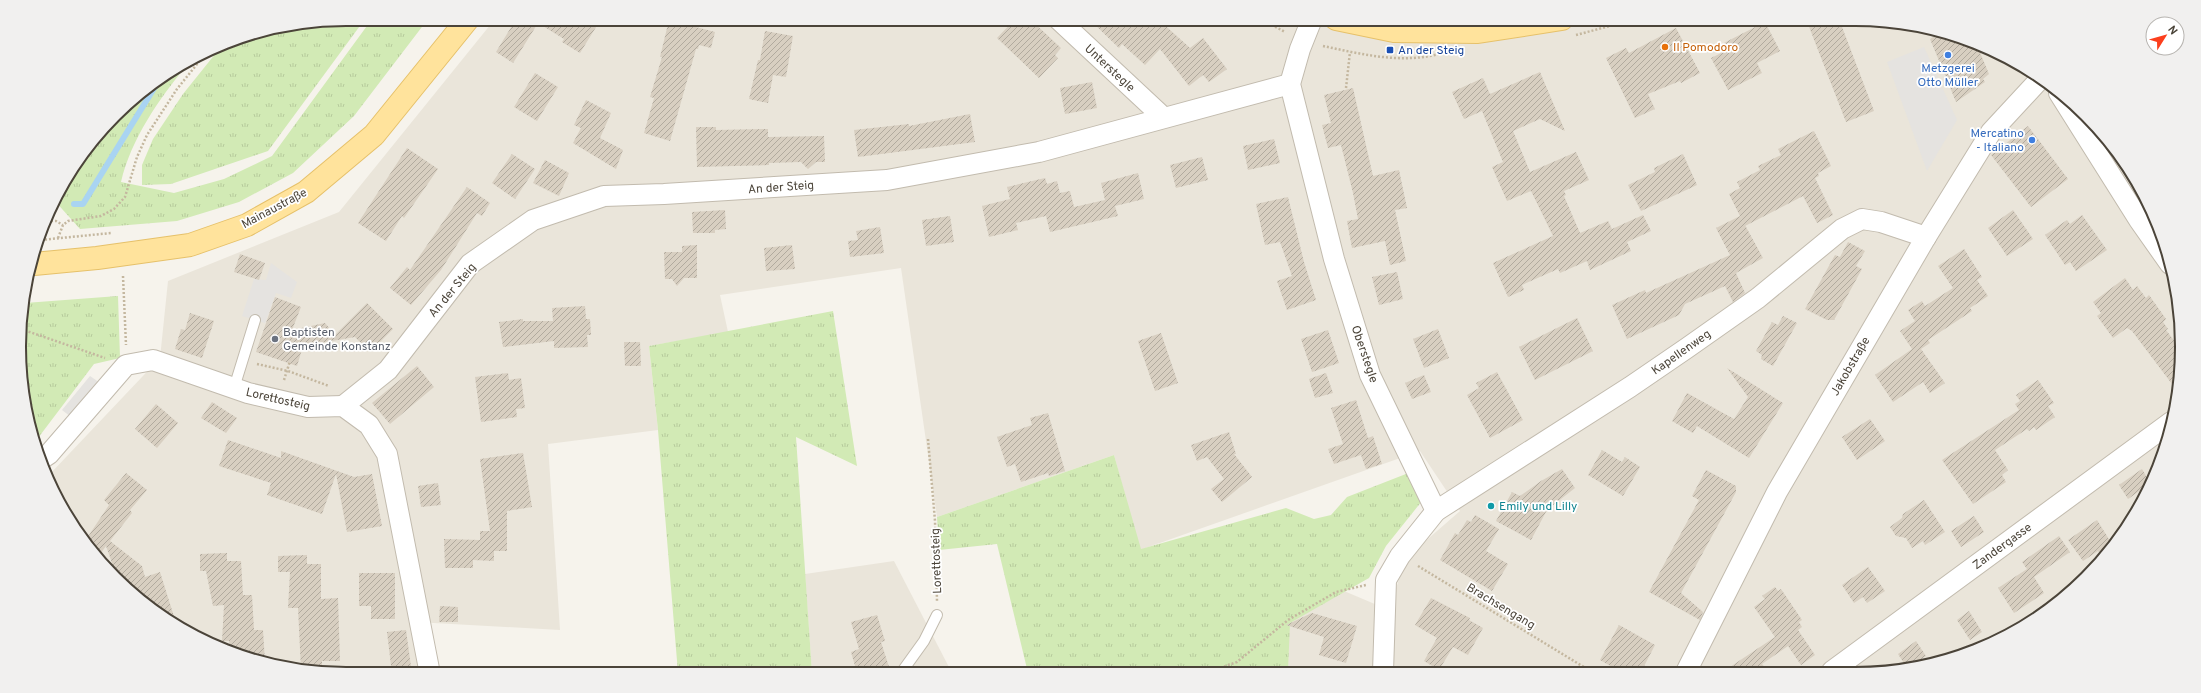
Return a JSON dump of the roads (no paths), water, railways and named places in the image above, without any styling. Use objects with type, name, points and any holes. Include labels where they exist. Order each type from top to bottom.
[{"type":"main road","name":"Mainaustraße","points":[[37,264],[97,258],[190,245],[246,224],[306,192],[374,135],[462,26]]},
{"type":"main road","points":[[1370,26],[1394,31],[1478,32],[1517,26]]},
{"type":"street","name":"Unterstegle","points":[[1065,26],[1163,118]]},
{"type":"street","points":[[1290,84],[1300,49],[1309,26]]},
{"type":"street","name":"Jakobstraße","points":[[1689,667],[1777,492],[1926,237],[1991,132],[2037,83]]},
{"type":"street","name":"An der Steig","points":[[344,405],[388,370],[470,264],[534,220],[604,196],[671,194],[888,180],[1039,152],[1290,84]]},
{"type":"street","name":"Oberstegle","points":[[1290,84],[1334,259],[1370,375],[1436,511]]},
{"type":"street","points":[[2072,112],[2145,216],[2155,236]]},
{"type":"street","name":"Kapellenweg","points":[[1436,511],[1630,387],[1687,348],[1758,298],[1842,229],[1862,219],[1881,222],[1926,237]]},
{"type":"street","name":"Lorettosteig","points":[[46,457],[126,365],[153,360],[234,388],[308,408],[344,405]]},
{"type":"street","points":[[344,405],[369,424],[387,454],[429,667]]},
{"type":"street","name":"Zandergasse","points":[[1837,667],[2164,428]]},
{"type":"street","points":[[1383,667],[1386,580],[1400,556],[1436,511]]},
{"type":"lane","points":[[234,388],[255,320]]},
{"type":"lane","points":[[905,667],[924,641],[937,615]]},
{"type":"waterway","points":[[74,204],[83,204],[152,91]]},
{"type":"place","name":"Il Pomodoro","points":[[1665,47]]},
{"type":"place","name":"An der Steig","points":[[1390,50]]},
{"type":"place","name":"Metzgerei Otto Müller","points":[[1948,55]]},
{"type":"place","name":"Mercatino - Italiano","points":[[2032,140]]},
{"type":"place","name":"Baptisten Gemeinde Konstanz","points":[[275,339]]},
{"type":"place","name":"Emily und Lilly","points":[[1491,506]]}]
